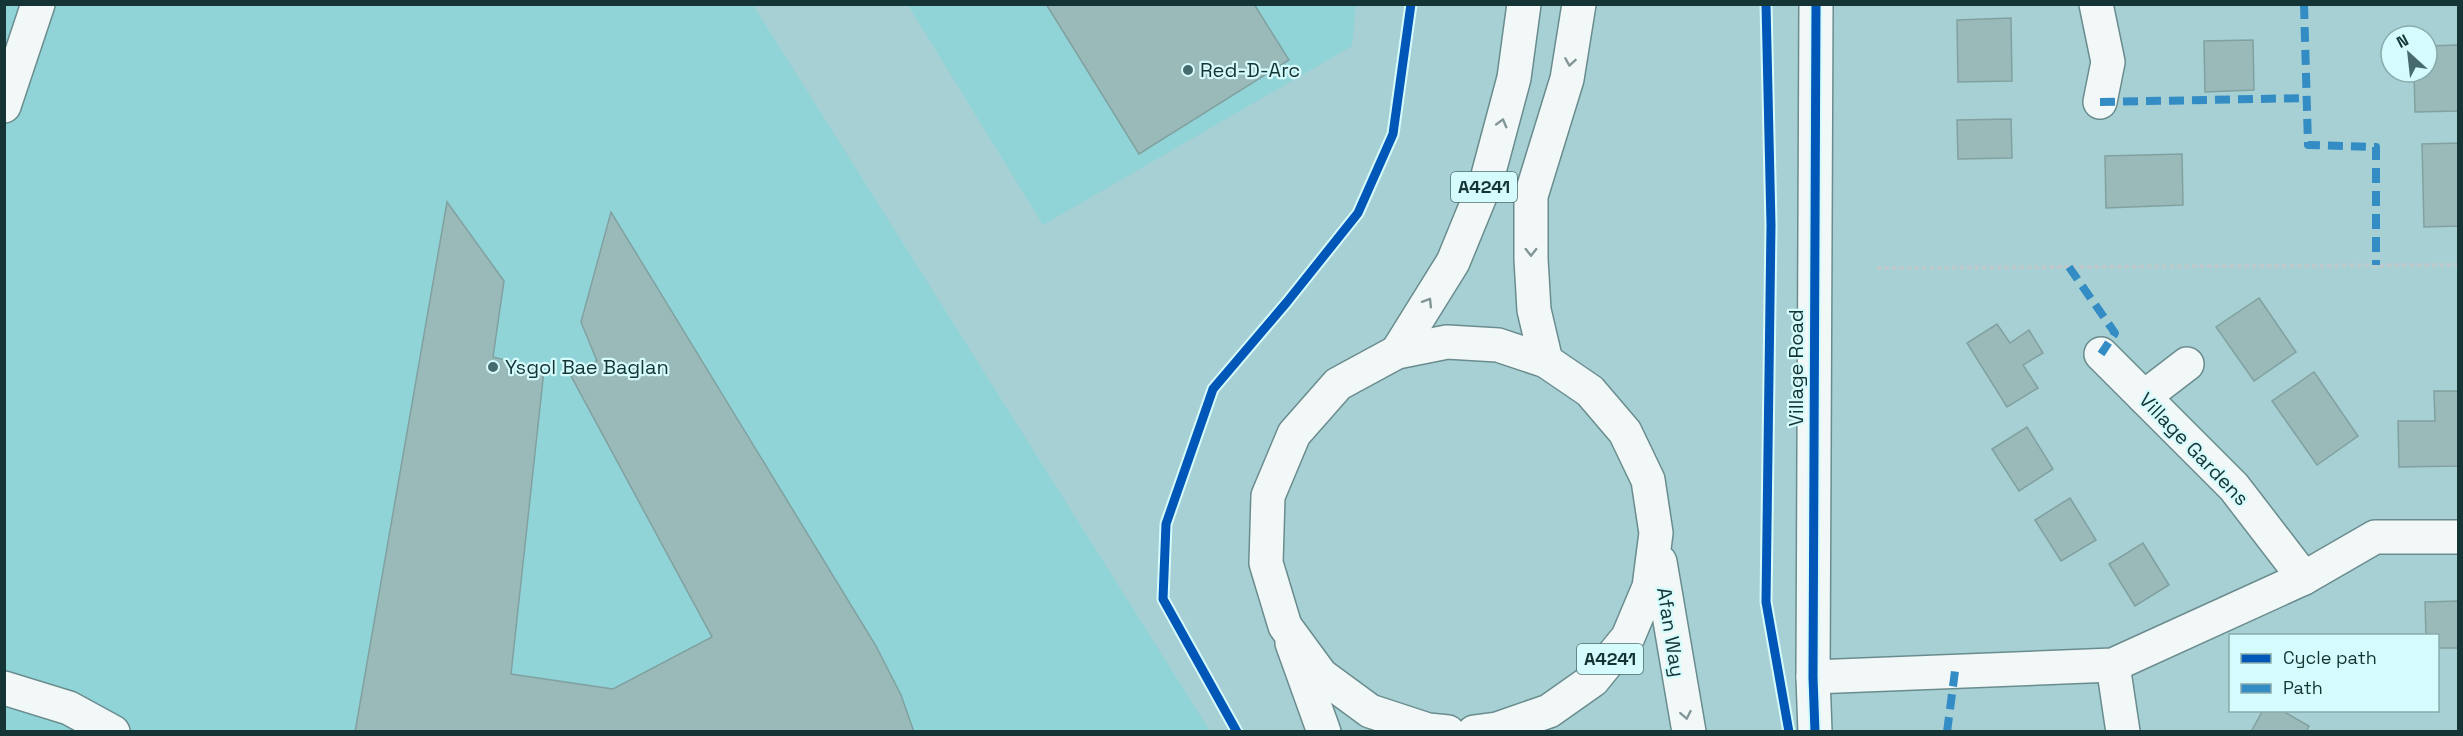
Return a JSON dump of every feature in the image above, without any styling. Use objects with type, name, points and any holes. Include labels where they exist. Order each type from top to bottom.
[{"type":"main road","points":[[4,106],[38,4]]},
{"type":"main road","name":"A4241","points":[[1397,352],[1453,262],[1487,179],[1514,78],[1524,4]]},
{"type":"main road","name":"A4241","points":[[1546,361],[1534,310],[1531,196],[1567,79],[1579,4]]},
{"type":"main road","name":"Village Road","points":[[1815,732],[1813,676],[1816,4]]},
{"type":"main road","points":[[2096,4],[2108,62],[2100,102]]},
{"type":"main road","name":"A4241","points":[[1434,731],[1370,711],[1321,675],[1285,626],[1266,562],[1268,496],[1294,434],[1338,384],[1397,352],[1447,342],[1498,345],[1546,361],[1590,391],[1625,432],[1648,480],[1656,533],[1649,587],[1628,637],[1593,680],[1549,711],[1493,731]]},
{"type":"main road","name":"Village Gardens","points":[[2102,354],[2234,487],[2304,578]]},
{"type":"main road","points":[[2144,397],[2187,364]]},
{"type":"main road","name":"Afan Way","points":[[1656,533],[1670,632],[1689,732]]},
{"type":"main road","points":[[1813,676],[2113,665],[2304,578],[2375,537],[2458,537]]},
{"type":"main road","points":[[1285,626],[1324,732]]},
{"type":"main road","points":[[2113,665],[2124,732]]},
{"type":"main road","points":[[4,688],[69,708],[113,732]]},
{"type":"path","points":[[1877,268],[2458,265]]},
{"type":"shaded area","name":"Ysgol Bae Baglan","points":[[4,5],[753,5],[1210,731],[5,731]]},
{"type":"shaded area","points":[[908,5],[1356,5],[1352,46],[1043,225]]},
{"type":"building","points":[[1046,4],[1254,4],[1289,60],[1139,154]]},
{"type":"building","points":[[2011,18],[2012,81],[1958,82],[1957,20]]},
{"type":"building","points":[[2253,40],[2254,90],[2205,92],[2204,41]]},
{"type":"building","points":[[2458,45],[2458,111],[2415,112],[2414,84],[2439,84],[2439,46]]},
{"type":"building","points":[[2011,119],[2012,158],[1958,159],[1957,120]]},
{"type":"building","points":[[2458,143],[2458,226],[2424,227],[2422,144]]},
{"type":"building","points":[[2182,154],[2183,205],[2106,208],[2105,156]]},
{"type":"building","points":[[447,202],[504,281],[493,357],[544,370],[511,674],[613,689],[712,637],[571,376],[597,361],[581,322],[611,212],[876,646],[901,695],[914,732],[355,732]]},
{"type":"building","points":[[2259,298],[2296,352],[2254,381],[2216,327]]},
{"type":"building","points":[[1997,324],[2010,343],[2029,330],[2043,353],[2023,365],[2038,388],[2007,407],[1967,343]]},
{"type":"building","points":[[2314,372],[2358,436],[2317,465],[2272,401]]},
{"type":"building","points":[[2434,391],[2458,391],[2458,466],[2399,467],[2398,421],[2435,421]]},
{"type":"building","points":[[2027,427],[2053,469],[2019,491],[1992,449]]},
{"type":"building","points":[[2070,498],[2096,540],[2061,561],[2035,520]]},
{"type":"building","points":[[2143,543],[2169,585],[2135,606],[2109,564]]},
{"type":"building","points":[[2458,601],[2458,648],[2439,648],[2439,634],[2426,634],[2425,602]]},
{"type":"building","points":[[2262,712],[2284,712],[2309,726],[2306,732],[2251,732]]},
{"type":"marked path","points":[[2304,4],[2308,145],[2376,147],[2376,265]]},
{"type":"marked path","points":[[2100,102],[2307,98]]},
{"type":"marked path","points":[[2069,267],[2115,333],[2101,354]]},
{"type":"marked path","points":[[1947,732],[1955,671]]},
{"type":"cycle path","points":[[1237,732],[1163,599],[1166,524],[1213,389],[1358,213],[1393,134],[1411,4]]},
{"type":"cycle path","points":[[1766,4],[1771,225],[1766,602],[1789,732]]},
{"type":"cycle path","points":[[1815,732],[1813,677],[1816,4]]},
{"type":"place","name":"Red-D-Arc","points":[[1188,70]]},
{"type":"place","name":"Ysgol Bae Baglan","points":[[493,367]]}]
